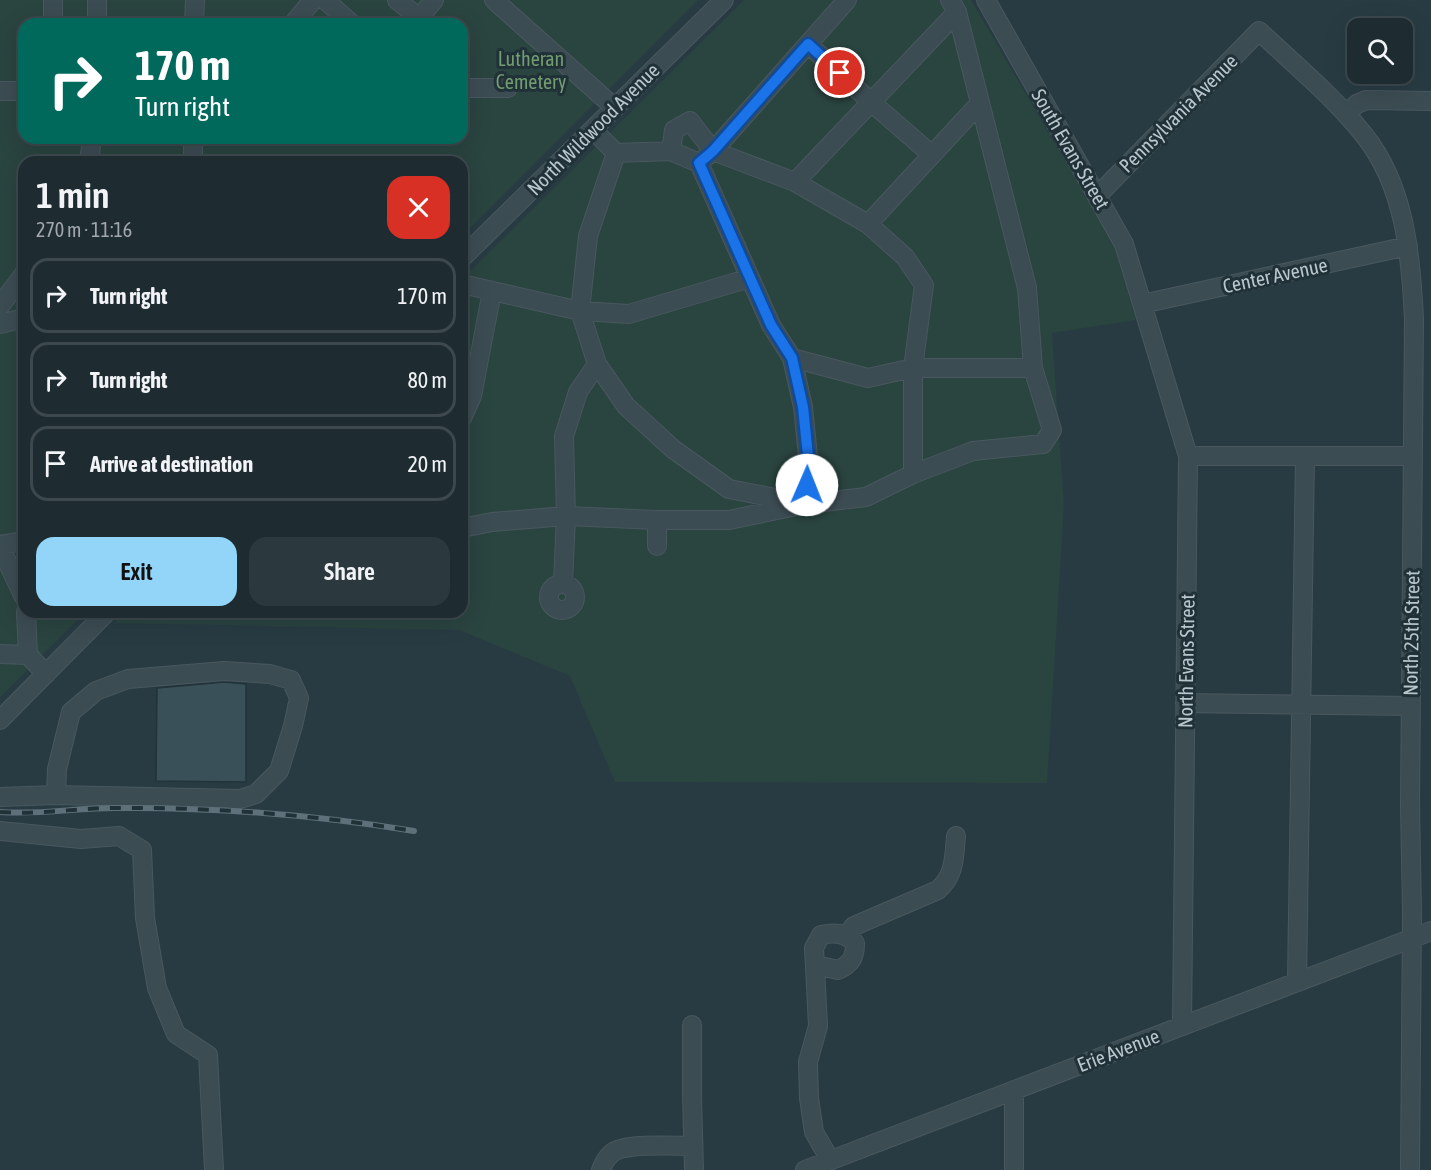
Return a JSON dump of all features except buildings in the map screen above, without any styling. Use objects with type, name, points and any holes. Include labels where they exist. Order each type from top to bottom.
[{"type":"street","points":[[53,0],[53,18]]},
{"type":"street","points":[[97,0],[97,18]]},
{"type":"street","points":[[194,18],[195,0]]},
{"type":"street","points":[[298,18],[313,0]]},
{"type":"street","points":[[326,0],[346,18]]},
{"type":"street","points":[[397,0],[419,18],[434,0]]},
{"type":"street","points":[[494,0],[615,108]]},
{"type":"street","name":"North Wildwood Avenue","points":[[468,252],[724,0]]},
{"type":"street","points":[[699,163],[713,151],[847,0]]},
{"type":"street","name":"South Evans Street","points":[[986,0],[1124,244],[1142,304]]},
{"type":"street","points":[[795,182],[871,102],[953,6]]},
{"type":"street","points":[[468,527],[492,522],[566,516],[729,520],[806,504],[866,497],[913,474],[973,451],[1043,444],[1052,430],[1033,368],[1028,288],[953,6]]},
{"type":"street","name":"Pennsylvania Avenue","points":[[1098,195],[1259,32]]},
{"type":"street","name":"North 25th Street","points":[[1259,32],[1346,113],[1366,136],[1389,178],[1398,201],[1408,246],[1414,319],[1410,1170]]},
{"type":"street","points":[[808,44],[932,154]]},
{"type":"street","points":[[468,88],[508,88]]},
{"type":"street","points":[[0,91],[18,91]]},
{"type":"street","points":[[1346,113],[1366,100],[1431,101]]},
{"type":"street","points":[[868,224],[980,103]]},
{"type":"street","points":[[671,151],[674,130],[690,122],[713,151],[795,182],[868,224],[904,257],[924,285],[913,368],[913,474]]},
{"type":"street","points":[[592,130],[616,153],[671,151],[699,163],[771,325],[792,358],[803,407],[809,466],[806,504]]},
{"type":"street","points":[[616,153],[588,236],[580,311],[597,364],[626,406],[673,449],[729,489],[806,504]]},
{"type":"street","name":"Center Avenue","points":[[1142,304],[1408,246]]},
{"type":"street","points":[[468,285],[580,311],[629,314],[750,278]]},
{"type":"street","points":[[0,306],[18,282]]},
{"type":"street","points":[[468,405],[472,396],[492,291]]},
{"type":"street","name":"North Evans Street","points":[[1142,304],[1188,456],[1182,1026]]},
{"type":"street","points":[[0,324],[18,320]]},
{"type":"street","points":[[792,358],[868,378],[913,368],[1033,368]]},
{"type":"street","points":[[563,583],[566,516],[564,436],[578,392],[597,364]]},
{"type":"street","points":[[1188,456],[1413,456]]},
{"type":"street","points":[[1297,981],[1305,456]]},
{"type":"street","points":[[657,520],[657,546]]},
{"type":"street","points":[[18,542],[0,546],[18,582]]},
{"type":"street","points":[[26,618],[28,655],[45,674]]},
{"type":"street","points":[[0,720],[101,618]]},
{"type":"street","points":[[0,654],[28,655]]},
{"type":"street","points":[[0,797],[56,795],[240,799],[256,794],[279,771],[299,698],[291,680],[270,674],[224,671],[128,679],[96,691],[71,712],[57,769],[56,795]]},
{"type":"street","points":[[1185,703],[1411,706]]},
{"type":"street","points":[[0,831],[81,839],[119,836],[141,850],[145,918],[157,988],[176,1034],[208,1055],[214,1170]]},
{"type":"street","points":[[847,935],[854,926],[938,890],[948,881],[956,836]]},
{"type":"street","name":"Erie Avenue","points":[[805,1170],[1431,931]]},
{"type":"street","points":[[816,965],[838,970],[849,965],[855,955],[855,943],[847,935],[831,933],[821,935],[814,948],[818,1026],[808,1062],[809,1098],[814,1132],[830,1160]]},
{"type":"street","points":[[1412,938],[1431,946]]},
{"type":"street","points":[[692,1024],[694,1170]]},
{"type":"street","points":[[1014,1091],[1014,1170]]},
{"type":"street","points":[[601,1170],[615,1151],[646,1145],[693,1146]]},
{"type":"green space","name":"Lutheran Cemetery","points":[[0,0],[698,0],[468,230],[468,156],[18,156],[18,618],[79,618],[0,697]]},
{"type":"green space","points":[[744,0],[971,0],[1115,246],[1136,320],[1052,333],[1064,505],[1047,783],[615,782],[570,676],[459,630],[115,623],[120,618],[468,618],[468,273]]},
{"type":"railway","points":[[0,812],[28,813],[114,808],[227,811],[302,816],[414,831]]},
{"type":"route","points":[[807,485],[809,466],[803,407],[792,358],[771,325],[699,163],[713,151],[808,44],[840,73]]}]
